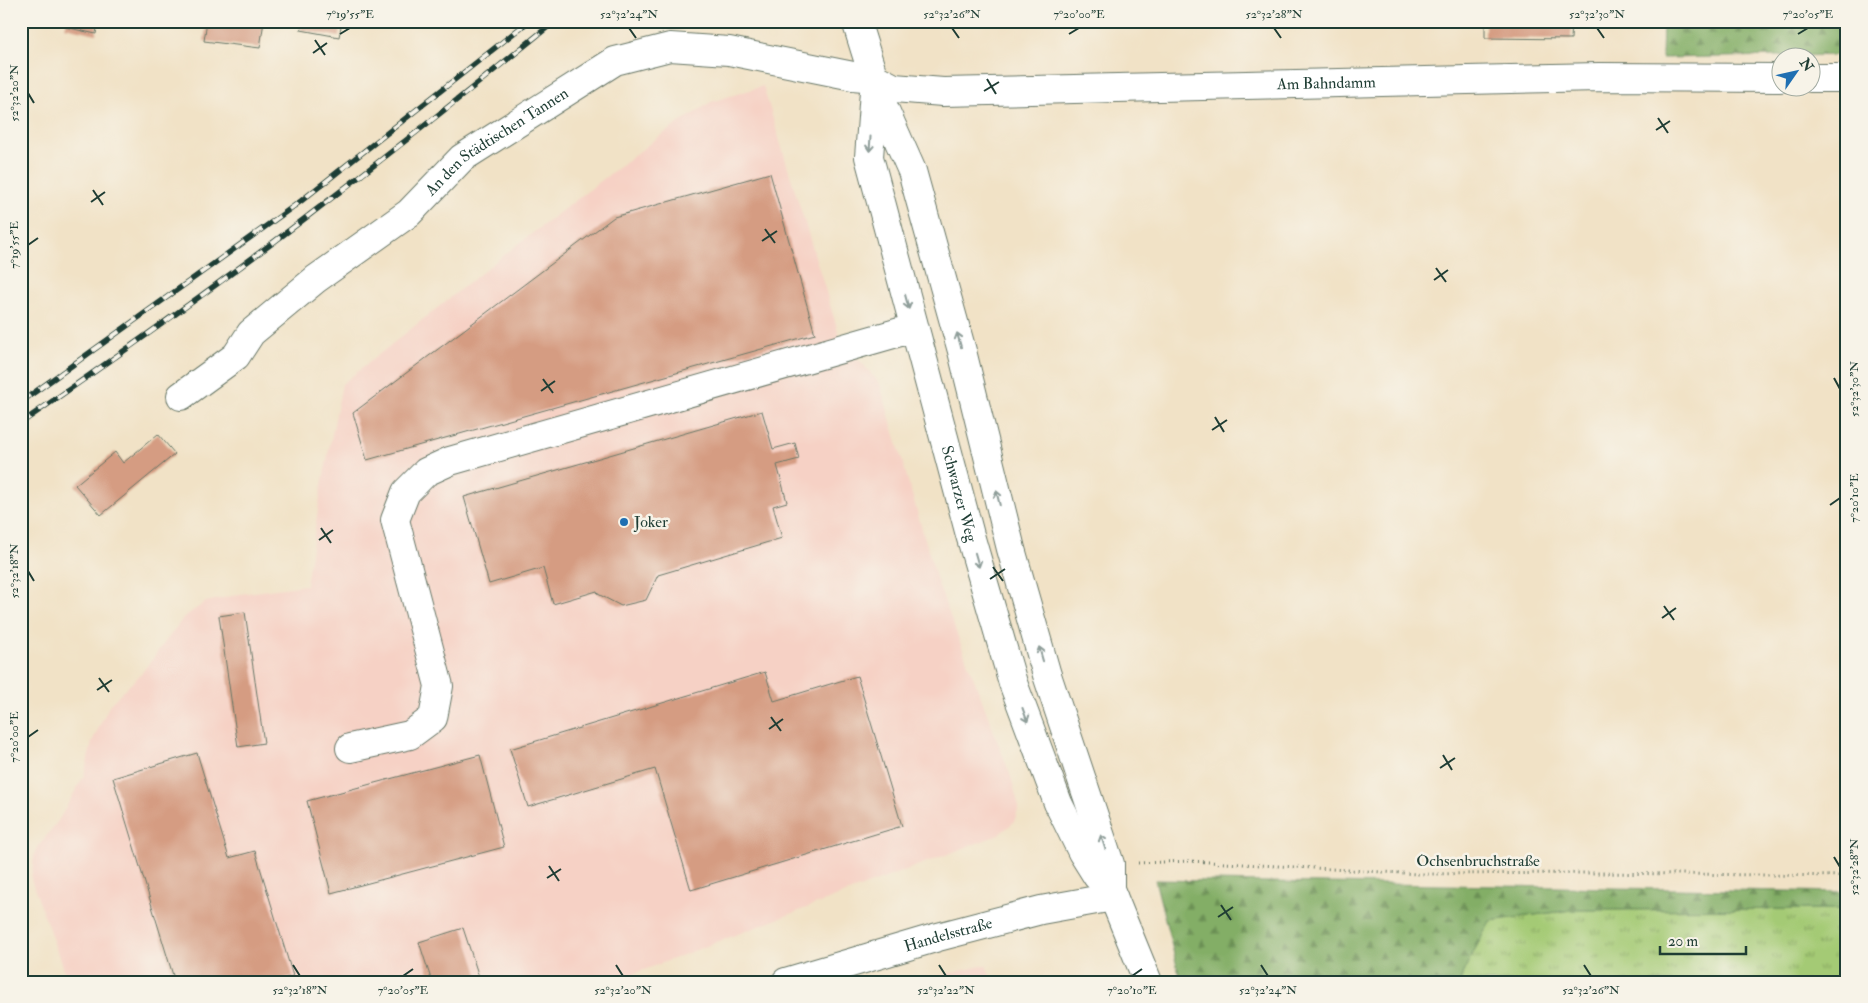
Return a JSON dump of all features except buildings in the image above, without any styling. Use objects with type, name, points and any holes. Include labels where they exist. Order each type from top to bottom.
[{"type":"street","name":"Schwarzer Weg","points":[[856,21],[881,101],[912,171],[962,351],[1011,549],[1047,675],[1111,884],[1148,982]]},
{"type":"street","name":"An den Städtischen Tannen","points":[[181,396],[236,356],[251,333],[316,279],[409,213],[462,158],[615,61],[670,47],[729,50],[853,76],[874,78]]},
{"type":"street","name":"Am Bahndamm","points":[[874,78],[894,88],[943,92],[1599,77],[1770,78]]},
{"type":"street","name":"Schwarzer Weg","points":[[874,78],[869,156],[970,535],[1013,683],[1058,803],[1082,852],[1097,876],[1111,884]]},
{"type":"street","points":[[1820,78],[1847,78]]},
{"type":"street","points":[[350,748],[410,735],[433,718],[440,686],[394,520],[406,492],[426,472],[459,458],[914,328]]},
{"type":"street","name":"Handelsstraße","points":[[786,982],[938,937],[1041,910],[1111,884]]},
{"type":"path","name":"Ochsenbruchstraße","points":[[1111,884],[1190,862],[1419,874],[1596,873],[1847,876]]},
{"type":"shaded area","points":[[763,86],[845,354],[861,362],[880,384],[938,584],[1011,777],[1019,807],[1014,822],[998,835],[628,976],[606,982],[68,982],[31,879],[35,851],[58,821],[84,776],[92,742],[110,704],[141,674],[184,617],[206,602],[240,594],[306,585],[322,485],[342,384],[495,262],[657,138],[711,102]]},
{"type":"shaded area","points":[[986,965],[992,982],[912,982]]},
{"type":"green space","points":[[1663,21],[1847,21],[1847,55],[1820,55],[1820,48],[1770,48],[1770,56],[1662,58]]},
{"type":"green space","points":[[1155,880],[1847,892],[1847,909],[1572,910],[1490,921],[1463,972],[1460,982],[1181,982]]},
{"type":"green space","points":[[1847,909],[1847,982],[1460,982],[1463,972],[1490,921],[1572,910]]},
{"type":"railway","points":[[21,402],[301,201],[529,21]]},
{"type":"railway","points":[[21,423],[168,320],[343,190],[555,21]]},
{"type":"place","name":"Joker","points":[[624,522]]}]
